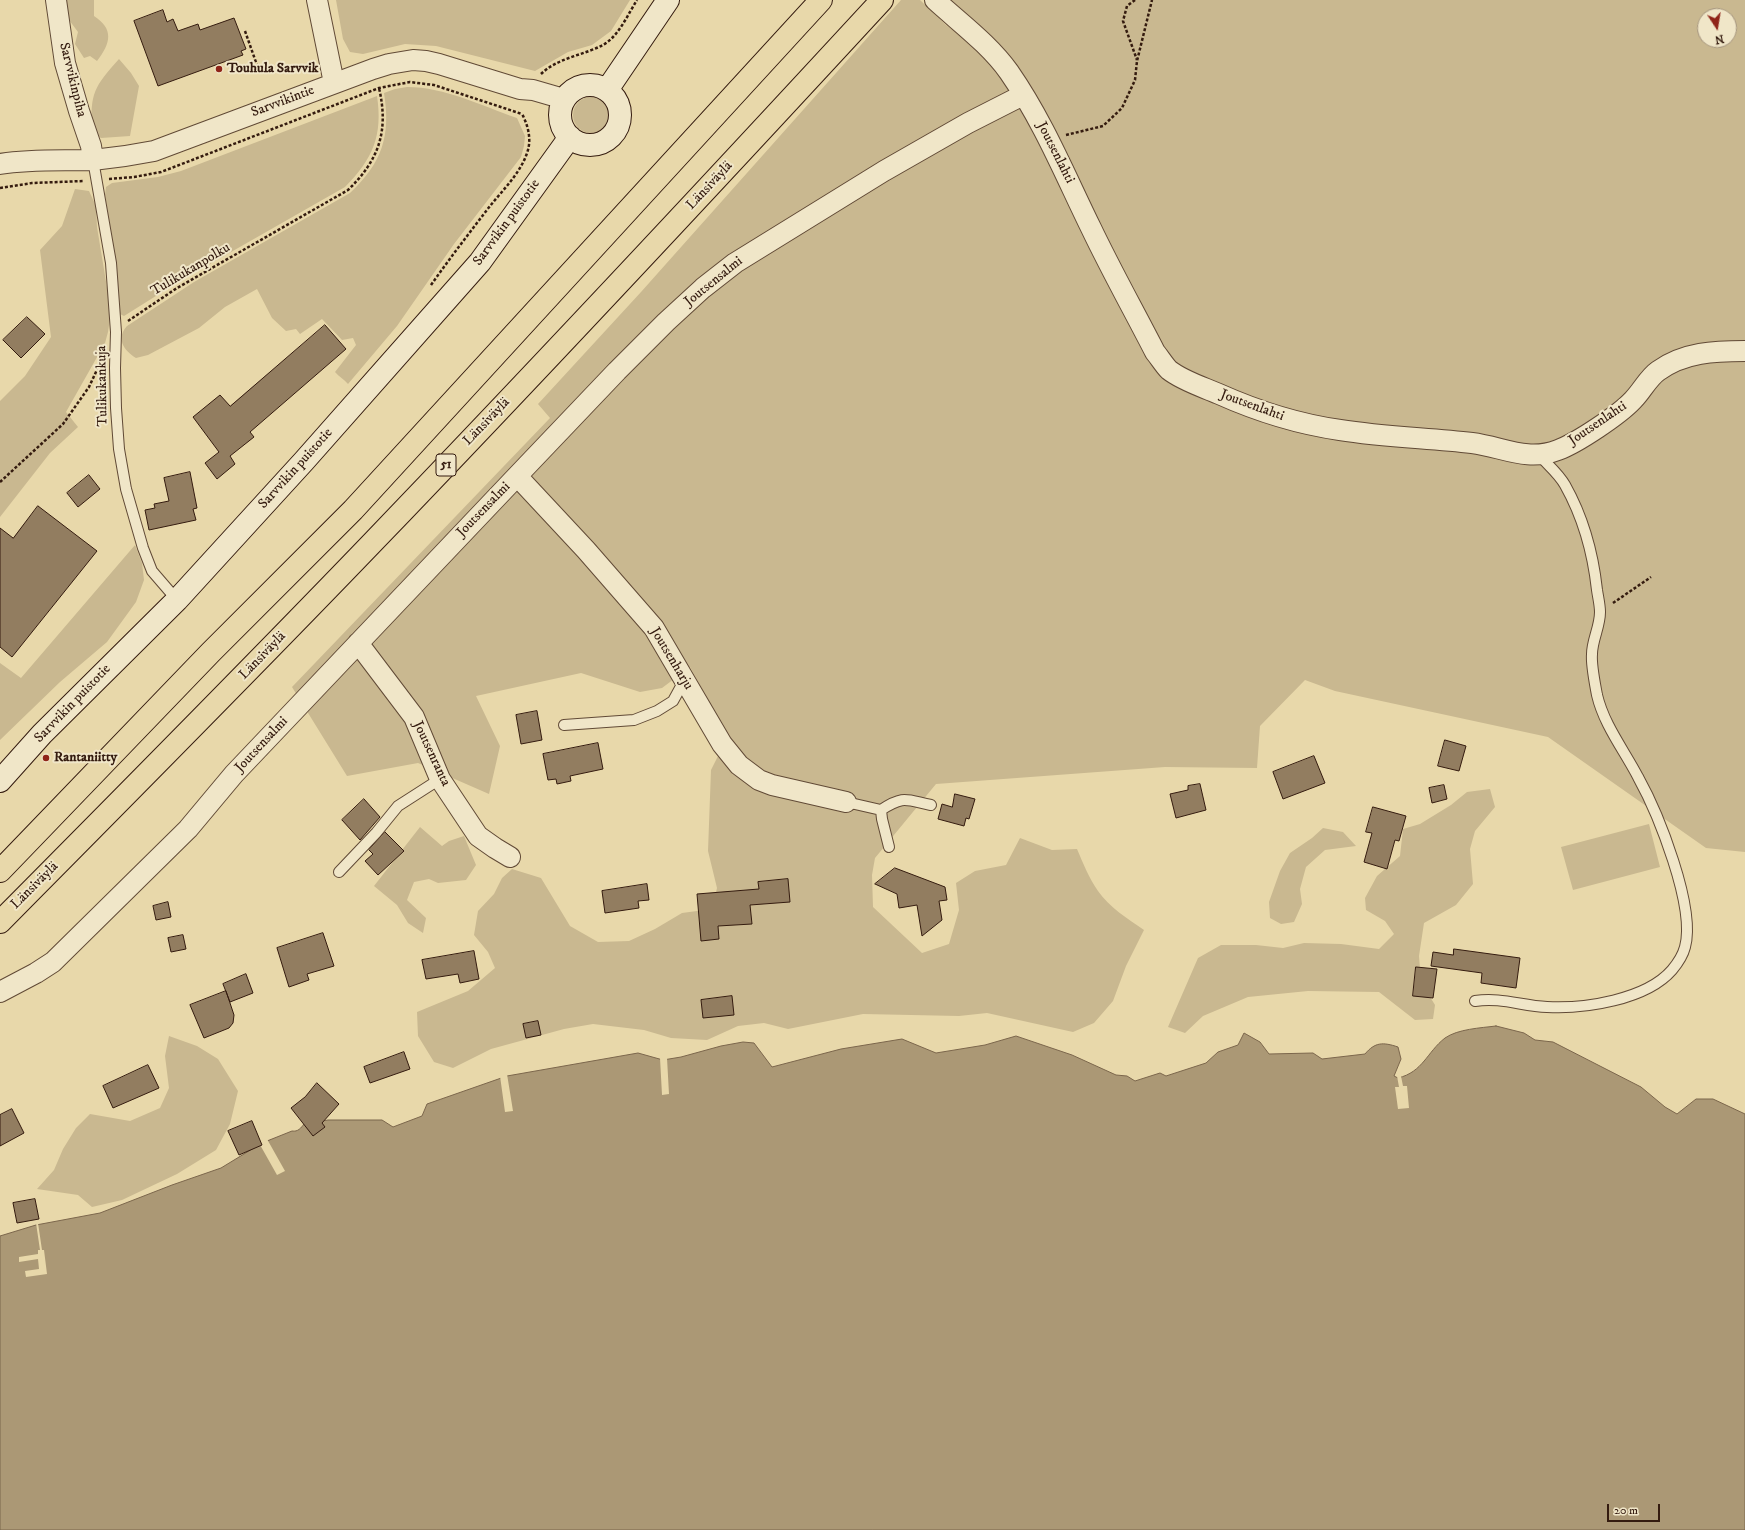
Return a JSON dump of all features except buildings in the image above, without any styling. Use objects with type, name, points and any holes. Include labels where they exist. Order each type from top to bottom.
[{"type":"highway","points":[[0,871],[211,652],[353,510],[821,0]]},
{"type":"highway","name":"Länsiväylä","points":[[0,922],[210,710],[374,540],[661,239],[882,0]]},
{"type":"main road","points":[[607,90],[668,0]]},
{"type":"main road","points":[[584,85],[592,85],[607,90],[612,95],[619,109],[618,125],[614,133],[608,139],[592,144],[584,144],[570,137],[563,128],[560,116],[564,99],[576,88],[584,85]]},
{"type":"main road","name":"Sarvvikin puistotie","points":[[0,781],[42,734],[177,600],[304,461],[480,262],[570,137]]},
{"type":"street","name":"Sarvvikinpiha","points":[[56,0],[66,63],[79,111],[91,146],[93,160]]},
{"type":"street","points":[[317,0],[334,83]]},
{"type":"street","name":"Joutsenlahti","points":[[935,0],[992,52],[1009,72],[1050,139],[1091,229],[1155,352],[1169,370],[1186,380],[1231,399],[1305,424],[1340,430],[1474,443],[1525,455],[1540,456],[1559,450],[1583,437],[1607,420],[1632,401],[1656,372],[1666,366],[1694,354],[1745,351]]},
{"type":"street","name":"Sarvvikintie","points":[[0,164],[26,161],[93,160],[123,157],[154,150],[334,83],[389,64],[413,60],[439,64],[520,89],[533,90],[564,99]]},
{"type":"street","name":"Joutsensalmi","points":[[0,992],[53,962],[188,829],[234,774],[358,643],[666,322],[703,288],[735,263],[890,168],[968,123],[1023,95]]},
{"type":"street","name":"Joutsenharju","points":[[517,476],[586,550],[654,628],[722,744],[739,765],[759,780],[772,785],[846,802]]},
{"type":"street","name":"Joutsenranta","points":[[358,643],[414,717],[440,779],[478,836],[510,857]]},
{"type":"lane","name":"Tulikukankuja","points":[[93,160],[111,263],[116,332],[116,408],[119,448],[126,488],[143,548],[152,571],[177,600]]},
{"type":"lane","points":[[1475,1002],[1488,999],[1546,1007],[1569,1007],[1626,996],[1654,985],[1671,971],[1685,948],[1687,934],[1686,915],[1675,865],[1661,827],[1638,777],[1611,731],[1598,697],[1592,653],[1600,612],[1594,564],[1587,538],[1564,483],[1540,456]]},
{"type":"lane","points":[[564,725],[634,720],[673,701],[684,681]]},
{"type":"lane","points":[[339,872],[376,833],[398,806],[440,779]]},
{"type":"lane","points":[[846,802],[881,810],[892,802],[905,799],[931,805]]},
{"type":"lane","points":[[881,810],[884,833],[889,847]]},
{"type":"path","points":[[539,77],[545,70],[555,64],[605,44],[615,35],[637,0]]},
{"type":"path","points":[[1135,0],[1127,6],[1123,21],[1138,61]]},
{"type":"path","points":[[1050,139],[1103,126],[1122,108],[1135,80],[1152,0]]},
{"type":"path","points":[[245,31],[258,68]]},
{"type":"path","points":[[0,188],[32,183],[134,177],[161,172],[380,88],[410,82],[434,85],[522,114]]},
{"type":"path","name":"Tulikukanpolku","points":[[116,332],[131,318],[177,288],[348,190],[361,178],[371,164],[378,148],[383,130],[384,113],[380,88]]},
{"type":"path","points":[[0,482],[39,448],[63,424],[89,388],[101,360]]},
{"type":"path","points":[[1600,612],[1651,577]]},
{"type":"shaded area","points":[[64,0],[94,0],[94,16],[105,26],[108,37],[105,48],[97,61],[90,56],[84,58],[75,44],[78,32],[61,9]]},
{"type":"shaded area","points":[[336,0],[630,0],[611,31],[592,45],[568,52],[535,71],[436,46],[405,44],[363,54],[350,52],[343,39]]},
{"type":"shaded area","points":[[901,0],[920,0],[946,25],[961,36],[949,0],[1745,0],[1745,852],[1706,848],[1548,737],[1335,691],[1305,680],[1260,726],[1257,768],[1165,767],[936,784],[875,858],[872,875],[873,907],[922,953],[949,944],[959,910],[956,883],[975,871],[1006,865],[1020,838],[1052,850],[1077,849],[1086,870],[1102,897],[1119,912],[1144,930],[1126,966],[1113,1001],[1094,1023],[1073,1032],[987,1013],[959,1016],[863,1014],[788,1029],[764,1023],[738,1026],[707,1040],[671,1038],[644,1030],[593,1024],[564,1029],[491,1049],[453,1068],[434,1062],[418,1036],[417,1012],[468,991],[495,968],[488,952],[474,935],[478,911],[494,894],[502,878],[512,869],[541,878],[570,926],[598,942],[629,941],[655,929],[682,913],[712,909],[717,888],[708,851],[711,770],[728,736],[690,667],[662,688],[640,692],[581,673],[476,696],[500,746],[489,794],[418,763],[347,776],[292,687],[550,418],[538,404],[641,292]]},
{"type":"shaded area","points":[[119,59],[131,73],[139,86],[130,136],[101,138],[92,131],[93,99],[99,84]]},
{"type":"shaded area","points":[[407,87],[435,90],[477,103],[517,118],[525,136],[524,146],[521,157],[454,244],[397,326],[348,384],[335,372],[356,345],[353,338],[342,340],[322,319],[300,334],[296,329],[286,331],[272,318],[257,289],[225,307],[199,328],[148,355],[136,358],[131,355],[122,344],[122,335],[127,326],[194,282],[350,193],[370,171],[382,148],[386,123],[384,93]]},
{"type":"shaded area","points":[[377,96],[378,123],[374,146],[363,166],[345,187],[175,284],[124,316],[120,314],[105,195],[106,187],[112,183],[158,177],[181,171]]},
{"type":"shaded area","points":[[595,97],[604,102],[608,108],[608,122],[604,128],[595,133],[587,133],[578,128],[574,122],[573,111],[578,102],[584,98]]},
{"type":"shaded area","points":[[75,189],[89,191],[96,206],[97,227],[111,312],[108,332],[105,343],[66,412],[78,427],[50,453],[0,517],[0,401],[25,376],[51,337],[40,250],[62,226]]},
{"type":"shaded area","points":[[135,545],[142,563],[144,580],[136,602],[107,642],[60,682],[0,740],[0,663],[21,678]]},
{"type":"shaded area","points":[[1490,789],[1495,807],[1475,831],[1470,849],[1473,884],[1456,905],[1424,923],[1419,956],[1421,982],[1435,1005],[1433,1019],[1415,1020],[1379,992],[1308,991],[1248,997],[1203,1016],[1185,1033],[1168,1027],[1198,958],[1221,945],[1256,945],[1283,948],[1304,943],[1341,944],[1379,949],[1394,934],[1385,921],[1366,910],[1365,898],[1377,876],[1400,856],[1403,829],[1420,824],[1451,805],[1467,792]]},
{"type":"shaded area","points":[[1649,824],[1660,867],[1573,890],[1561,847]]},
{"type":"shaded area","points":[[420,827],[442,846],[449,841],[464,836],[476,865],[466,880],[438,883],[429,879],[414,882],[407,900],[426,918],[423,933],[408,923],[397,905],[374,886]]},
{"type":"shaded area","points":[[1323,828],[1343,832],[1356,846],[1325,850],[1306,867],[1300,889],[1302,904],[1294,922],[1281,924],[1270,918],[1269,902],[1280,871],[1290,853],[1312,838]]},
{"type":"shaded area","points":[[1496,1026],[1524,1033],[1535,1040],[1553,1042],[1641,1087],[1665,1107],[1677,1114],[1696,1099],[1713,1099],[1745,1114],[1745,1530],[0,1530],[0,1236],[36,1225],[100,1213],[221,1168],[262,1143],[298,1130],[304,1124],[328,1120],[382,1120],[393,1127],[422,1116],[427,1104],[507,1076],[638,1053],[663,1060],[743,1042],[754,1043],[772,1067],[841,1049],[902,1039],[936,1053],[985,1045],[1016,1036],[1072,1055],[1116,1075],[1127,1076],[1135,1081],[1160,1073],[1166,1076],[1206,1063],[1218,1052],[1238,1045],[1244,1033],[1260,1042],[1269,1054],[1313,1053],[1322,1059],[1365,1054],[1372,1047],[1380,1044],[1393,1045],[1398,1047],[1401,1059],[1394,1076],[1398,1078],[1413,1071],[1424,1061],[1439,1043],[1450,1035],[1469,1029]]},
{"type":"shaded area","points":[[169,1036],[197,1046],[218,1059],[238,1091],[230,1124],[216,1150],[177,1174],[122,1200],[92,1207],[78,1195],[37,1189],[54,1170],[63,1149],[76,1128],[90,1114],[130,1121],[160,1108],[169,1088],[165,1056]]},
{"type":"pier","points":[[660,1058],[667,1058],[669,1094],[662,1095]]},
{"type":"pier","points":[[507,1074],[513,1111],[505,1112],[500,1076]]},
{"type":"pier","points":[[1397,1076],[1401,1076],[1403,1086],[1407,1086],[1409,1108],[1398,1109],[1395,1087],[1399,1087]]},
{"type":"pier","points":[[267,1139],[285,1171],[277,1175],[259,1143]]},
{"type":"pier","points":[[36,1223],[38,1223],[42,1250],[44,1250],[47,1274],[26,1277],[25,1271],[39,1269],[38,1259],[19,1262],[19,1257],[38,1254],[38,1250],[40,1250]]},
{"type":"place","name":"Touhula Sarvvik","points":[[219,69]]},
{"type":"place","name":"Rantaniitty","points":[[46,758]]}]
